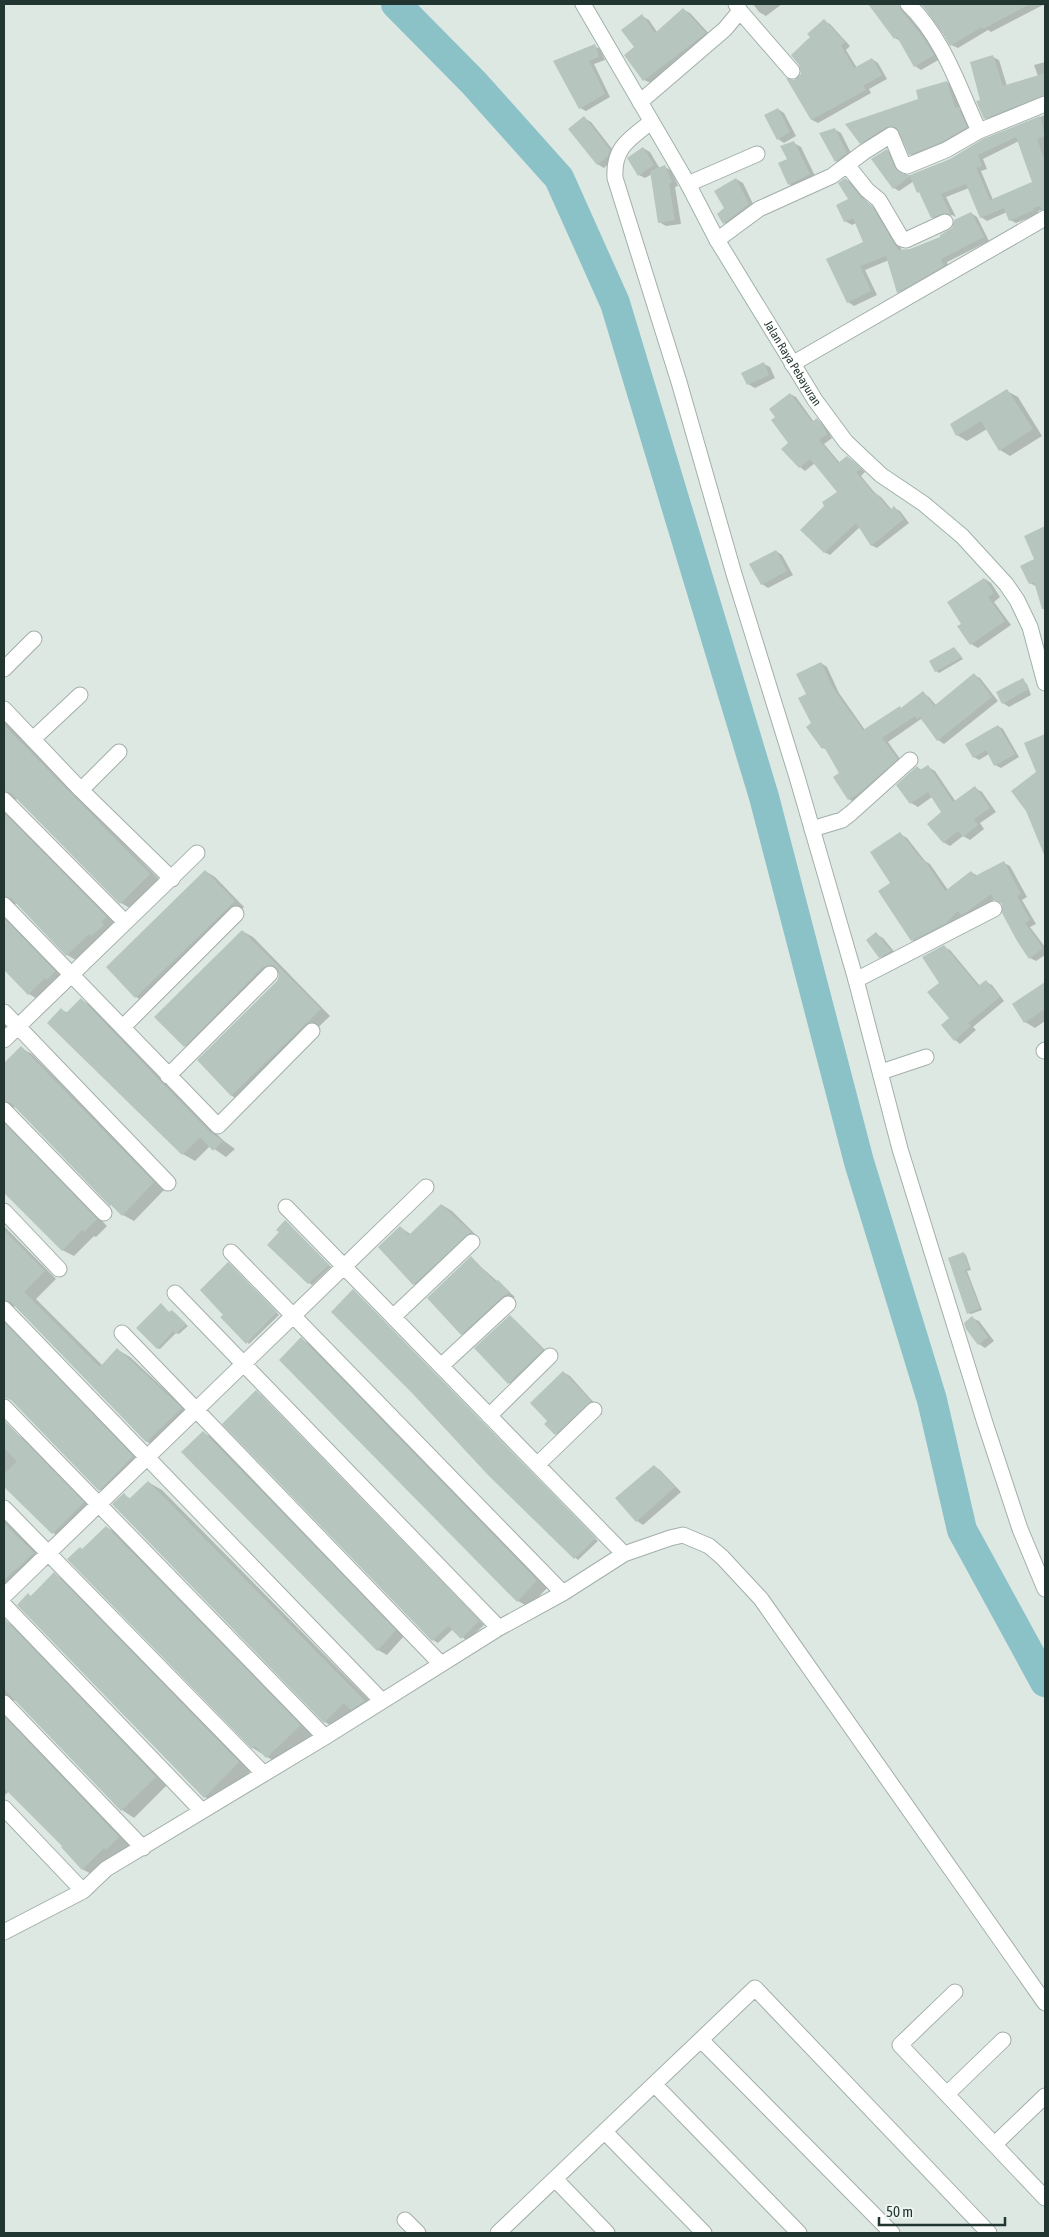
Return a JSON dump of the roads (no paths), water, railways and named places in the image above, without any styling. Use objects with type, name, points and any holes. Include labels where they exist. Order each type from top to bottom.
[{"type":"street","name":"Jalan Raya Pebayuran","points":[[583,4],[688,184],[717,240],[815,400],[846,442],[881,475],[924,504],[962,536],[1006,584],[1017,600],[1030,627],[1045,683]]},
{"type":"street","points":[[908,4],[921,17],[935,38],[979,131]]},
{"type":"street","points":[[640,102],[725,29],[738,8],[792,71]]},
{"type":"street","points":[[717,240],[760,209],[832,176],[891,135],[905,166],[946,150],[979,131],[1045,104]]},
{"type":"street","points":[[651,122],[623,145],[614,167],[615,178],[679,382],[734,574],[812,828],[856,980],[900,1149],[955,1329],[1020,1529],[1045,1589]]},
{"type":"street","points":[[688,184],[757,154]]},
{"type":"street","points":[[847,165],[862,184],[879,200],[902,239],[906,240],[945,222]]},
{"type":"street","points":[[792,364],[1045,218]]},
{"type":"street","points":[[4,669],[34,639]]},
{"type":"street","points":[[32,739],[80,695]]},
{"type":"street","points":[[4,709],[81,790],[172,879]]},
{"type":"street","points":[[81,790],[119,752]]},
{"type":"street","points":[[812,828],[842,820],[851,814],[910,760]]},
{"type":"street","points":[[4,800],[125,922]]},
{"type":"street","points":[[4,1040],[198,854]]},
{"type":"street","points":[[4,905],[218,1126],[312,1031]]},
{"type":"street","points":[[856,980],[994,909]]},
{"type":"street","points":[[123,1027],[236,914]]},
{"type":"street","points":[[168,1076],[270,974]]},
{"type":"street","points":[[4,1012],[168,1183]]},
{"type":"street","points":[[881,1072],[926,1056]]},
{"type":"street","points":[[4,1110],[104,1213]]},
{"type":"street","points":[[4,1596],[426,1187]]},
{"type":"street","points":[[286,1207],[624,1554]]},
{"type":"street","points":[[4,1211],[59,1269]]},
{"type":"street","points":[[393,1317],[472,1242]]},
{"type":"street","points":[[231,1252],[563,1593]]},
{"type":"street","points":[[175,1293],[499,1628]]},
{"type":"street","points":[[441,1366],[508,1304]]},
{"type":"street","points":[[4,1309],[382,1701]]},
{"type":"street","points":[[122,1333],[441,1664]]},
{"type":"street","points":[[489,1416],[550,1356]]},
{"type":"street","points":[[4,1407],[325,1737]]},
{"type":"street","points":[[537,1464],[594,1410]]},
{"type":"street","points":[[4,1508],[263,1773]]},
{"type":"street","points":[[4,1932],[83,1891],[106,1869],[325,1737],[499,1628],[563,1593],[624,1554],[683,1535],[709,1546],[731,1565],[766,1607],[1045,2003]]},
{"type":"street","points":[[4,1605],[202,1811]]},
{"type":"street","points":[[4,1703],[143,1848]]},
{"type":"street","points":[[4,1808],[83,1891]]},
{"type":"street","points":[[506,2231],[555,2179],[755,1988],[988,2233]]},
{"type":"street","points":[[955,1992],[900,2044],[1045,2198]]},
{"type":"street","points":[[702,2040],[892,2233]]},
{"type":"street","points":[[947,2094],[1003,2040]]},
{"type":"street","points":[[654,2084],[798,2233]]},
{"type":"street","points":[[995,2144],[1045,2096]]},
{"type":"street","points":[[605,2132],[704,2233]]},
{"type":"street","points":[[555,2179],[607,2233]]},
{"type":"street","points":[[405,2220],[418,2233]]},
{"type":"waterway","points":[[396,4],[474,83],[559,178],[615,303],[764,797],[859,1162],[932,1400],[962,1530],[1045,1682]]}]
